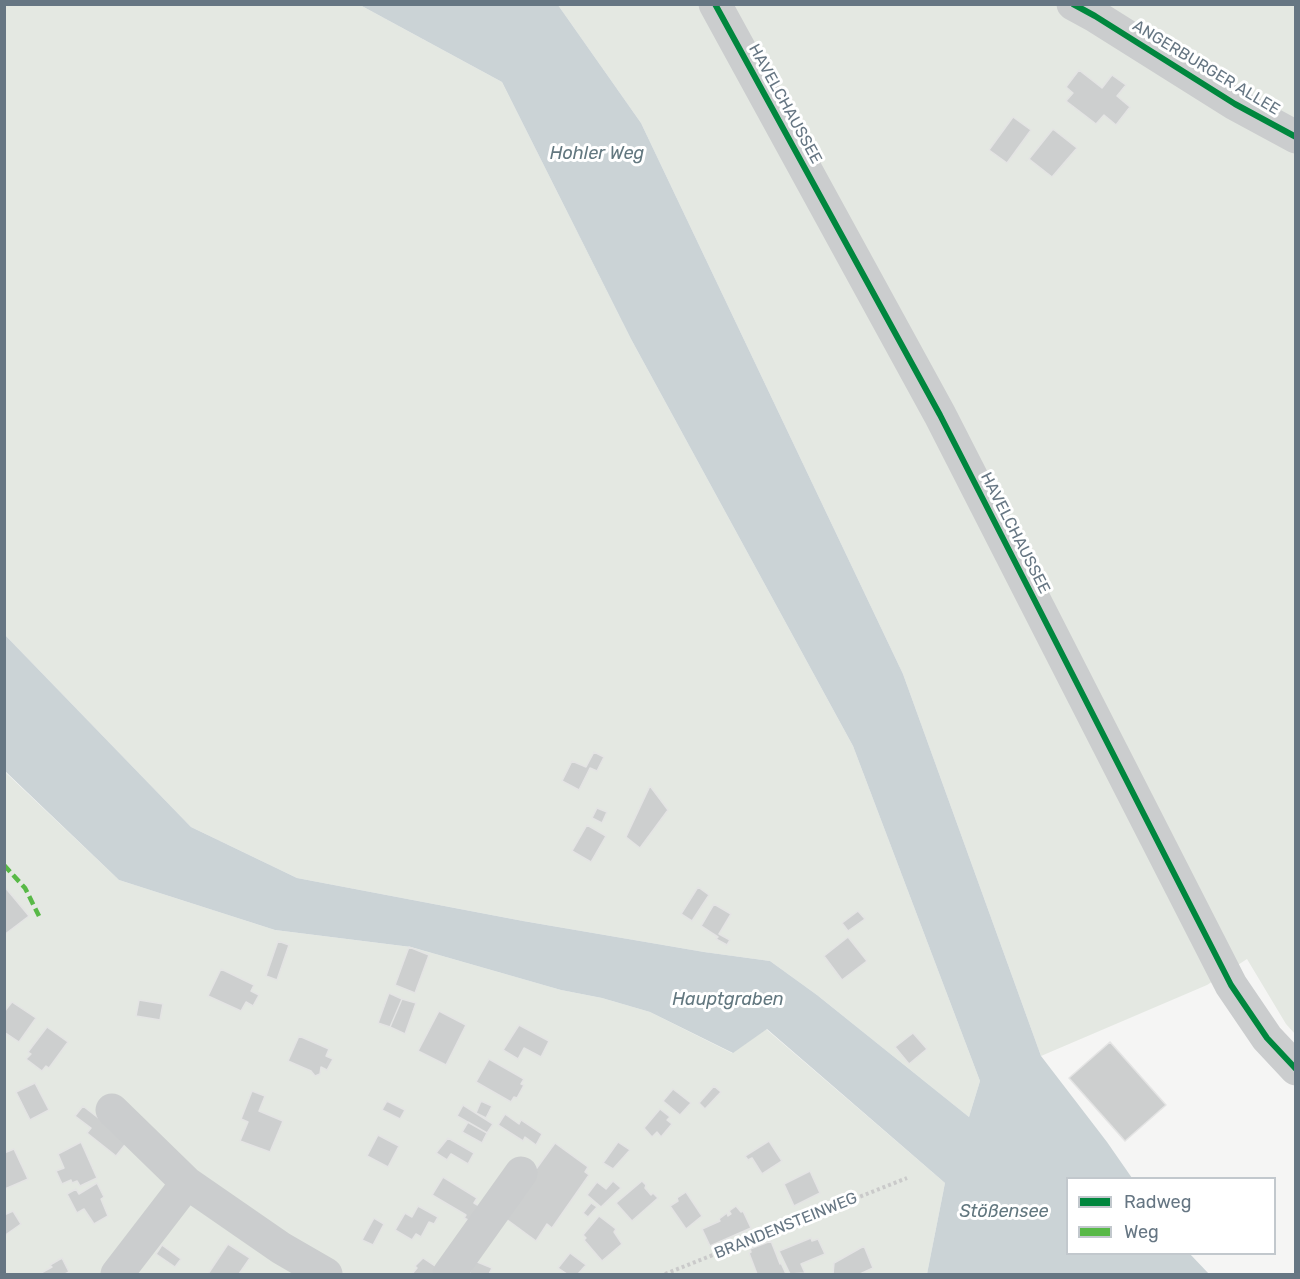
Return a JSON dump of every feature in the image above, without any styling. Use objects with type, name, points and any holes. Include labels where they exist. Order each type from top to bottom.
[{"type":"street","name":"HAVELCHAUSSEE","points":[[715,4],[940,415],[1231,985],[1267,1038],[1296,1069]]},
{"type":"street","name":"ANGERBURGER ALLEE","points":[[1072,4],[1236,104],[1296,137]]},
{"type":"street","points":[[112,1110],[187,1183],[281,1248],[326,1275]]},
{"type":"street","points":[[449,1275],[520,1173]]},
{"type":"street","points":[[117,1275],[187,1183]]},
{"type":"shaded area","points":[[4,5],[360,5],[502,82],[631,339],[853,746],[980,1081],[969,1117],[817,995],[770,961],[523,921],[297,878],[191,827],[5,635]]},
{"type":"shaded area","points":[[558,5],[1295,5],[1295,1034],[1286,1024],[1247,959],[1207,985],[1041,1056],[903,674],[641,123]]},
{"type":"shaded area","points":[[4,771],[119,880],[275,930],[411,947],[561,990],[602,998],[650,1012],[732,1053],[766,1029],[945,1183],[927,1274],[5,1274]]},
{"type":"water","points":[[360,5],[558,5],[641,123],[903,674],[1041,1056],[1131,1177],[1066,1177],[1066,1255],[1191,1255],[1209,1274],[927,1274],[945,1183],[767,1029],[733,1053],[650,1012],[602,998],[561,990],[411,947],[275,930],[119,880],[5,771],[5,635],[191,827],[297,878],[523,921],[770,961],[817,995],[969,1117],[980,1081],[853,746],[631,339],[502,82]]},
{"type":"building","points":[[1079,70],[1102,88],[1112,75],[1126,85],[1117,96],[1130,107],[1116,125],[1104,115],[1096,124],[1066,101],[1073,93],[1066,87]]},
{"type":"building","points":[[1013,117],[1031,130],[1007,163],[989,150]]},
{"type":"building","points":[[1053,129],[1077,148],[1052,177],[1029,159]]},
{"type":"building","points":[[594,752],[604,757],[597,771],[590,768],[579,790],[562,781],[572,761],[586,767]]},
{"type":"building","points":[[650,786],[668,810],[640,848],[626,837]]},
{"type":"building","points":[[597,808],[607,812],[602,823],[592,818]]},
{"type":"building","points":[[587,825],[606,836],[591,862],[572,851]]},
{"type":"building","points":[[4,886],[29,916],[4,935]]},
{"type":"building","points":[[698,887],[709,895],[692,921],[681,914]]},
{"type":"building","points":[[714,904],[731,914],[719,934],[730,940],[727,945],[701,926]]},
{"type":"building","points":[[858,911],[865,919],[848,931],[842,923]]},
{"type":"building","points":[[848,937],[867,961],[842,980],[824,956]]},
{"type":"building","points":[[278,941],[289,945],[277,980],[266,976]]},
{"type":"building","points":[[409,947],[429,955],[415,993],[395,985]]},
{"type":"building","points":[[221,969],[254,985],[251,991],[259,995],[253,1006],[246,1002],[241,1011],[208,996]]},
{"type":"building","points":[[389,993],[402,999],[390,1027],[378,1023]]},
{"type":"building","points":[[402,999],[416,1003],[405,1034],[390,1027]]},
{"type":"building","points":[[139,1000],[163,1004],[160,1020],[136,1016]]},
{"type":"building","points":[[12,1002],[36,1018],[19,1042],[4,1032],[4,1012]]},
{"type":"building","points":[[439,1011],[466,1025],[446,1065],[418,1051]]},
{"type":"building","points":[[519,1025],[549,1041],[541,1057],[524,1048],[518,1059],[503,1050]]},
{"type":"building","points":[[47,1027],[68,1042],[49,1068],[46,1066],[42,1071],[26,1059],[31,1054],[28,1052]]},
{"type":"building","points":[[913,1033],[927,1049],[909,1064],[895,1047]]},
{"type":"building","points":[[299,1036],[329,1049],[326,1056],[333,1059],[327,1070],[321,1067],[320,1074],[315,1076],[311,1071],[288,1061]]},
{"type":"building","points":[[1110,1042],[1166,1105],[1125,1141],[1069,1078]]},
{"type":"building","points":[[489,1059],[524,1079],[521,1084],[524,1085],[517,1098],[514,1097],[511,1102],[476,1082]]},
{"type":"building","points":[[35,1083],[49,1110],[30,1120],[16,1092]]},
{"type":"building","points":[[714,1086],[721,1092],[705,1109],[699,1103]]},
{"type":"building","points":[[673,1089],[691,1103],[680,1115],[663,1101]]},
{"type":"building","points":[[252,1091],[265,1096],[259,1111],[283,1121],[270,1152],[240,1141],[248,1122],[241,1119]]},
{"type":"building","points":[[387,1101],[405,1110],[400,1119],[382,1110]]},
{"type":"building","points":[[481,1101],[492,1106],[486,1118],[476,1113]]},
{"type":"building","points":[[463,1105],[493,1124],[487,1133],[457,1116]]},
{"type":"building","points":[[83,1106],[128,1141],[116,1156],[87,1133],[91,1128],[75,1116]]},
{"type":"building","points":[[660,1109],[670,1117],[667,1120],[672,1124],[661,1137],[657,1132],[652,1137],[644,1128]]},
{"type":"building","points":[[505,1114],[519,1124],[521,1120],[542,1134],[536,1145],[525,1137],[523,1141],[498,1125]]},
{"type":"building","points":[[468,1122],[487,1133],[482,1143],[462,1132]]},
{"type":"building","points":[[378,1135],[399,1146],[388,1167],[367,1156]]},
{"type":"building","points":[[448,1138],[474,1153],[468,1164],[451,1154],[447,1160],[436,1153]]},
{"type":"building","points":[[769,1141],[782,1161],[762,1174],[752,1158],[748,1160],[745,1156]]},
{"type":"building","points":[[81,1142],[97,1178],[80,1186],[77,1181],[72,1183],[71,1180],[62,1184],[56,1171],[64,1168],[58,1154]]},
{"type":"building","points":[[618,1142],[630,1150],[613,1169],[603,1163]]},
{"type":"building","points":[[555,1143],[588,1167],[585,1172],[589,1175],[552,1228],[547,1224],[536,1241],[502,1216]]},
{"type":"building","points":[[14,1149],[28,1179],[5,1189],[4,1153]]},
{"type":"building","points":[[810,1171],[820,1193],[794,1206],[784,1184]]},
{"type":"building","points":[[443,1177],[477,1198],[474,1203],[481,1207],[472,1222],[464,1218],[466,1215],[432,1195]]},
{"type":"building","points":[[613,1181],[621,1188],[601,1207],[587,1195],[597,1182],[606,1189]]},
{"type":"building","points":[[642,1181],[651,1195],[653,1193],[658,1198],[632,1221],[616,1203]]},
{"type":"building","points":[[97,1183],[104,1197],[101,1199],[108,1216],[94,1224],[84,1209],[77,1213],[67,1194],[76,1189],[79,1194]]},
{"type":"building","points":[[686,1192],[702,1216],[686,1229],[670,1206]]},
{"type":"building","points":[[591,1203],[597,1207],[588,1217],[583,1213]]},
{"type":"building","points":[[418,1206],[438,1217],[434,1224],[429,1222],[421,1237],[416,1234],[412,1240],[395,1230],[405,1213],[412,1217]]},
{"type":"building","points":[[736,1206],[741,1212],[743,1211],[751,1228],[710,1246],[702,1229],[720,1221],[719,1219],[727,1213],[728,1216],[731,1214],[729,1211]]},
{"type":"building","points":[[13,1211],[21,1224],[4,1236],[4,1215]]},
{"type":"building","points":[[599,1216],[616,1229],[614,1232],[622,1244],[602,1261],[584,1240],[586,1238],[583,1235]]},
{"type":"building","points":[[374,1218],[384,1224],[373,1245],[362,1240]]},
{"type":"building","points":[[811,1238],[812,1241],[818,1239],[825,1254],[801,1264],[805,1273],[790,1274],[779,1251]]},
{"type":"building","points":[[771,1241],[786,1274],[757,1274],[749,1253],[750,1249]]},
{"type":"building","points":[[228,1244],[250,1258],[239,1274],[208,1274]]},
{"type":"building","points":[[162,1245],[181,1259],[175,1267],[156,1254]]},
{"type":"building","points":[[864,1246],[873,1268],[860,1274],[833,1274],[834,1263]]},
{"type":"building","points":[[570,1253],[586,1265],[578,1274],[567,1274],[558,1268]]},
{"type":"building","points":[[62,1258],[69,1272],[65,1274],[41,1273],[52,1267],[50,1265]]},
{"type":"building","points":[[423,1258],[438,1268],[434,1274],[412,1274],[417,1268],[415,1266]]},
{"type":"building","points":[[475,1261],[492,1268],[489,1274],[469,1274]]},
{"type":"marked path","points":[[4,865],[25,888],[39,916]]},
{"type":"cycle path","points":[[715,4],[940,415],[1231,985],[1267,1038],[1296,1069]]},
{"type":"cycle path","points":[[1073,4],[1235,104],[1296,137]]},
{"type":"water label","name":"Hohler Weg","points":[[597,154]]},
{"type":"water label","name":"Hauptgraben","points":[[728,1000]]},
{"type":"water label","name":"Stößensee","points":[[1004,1212]]}]
